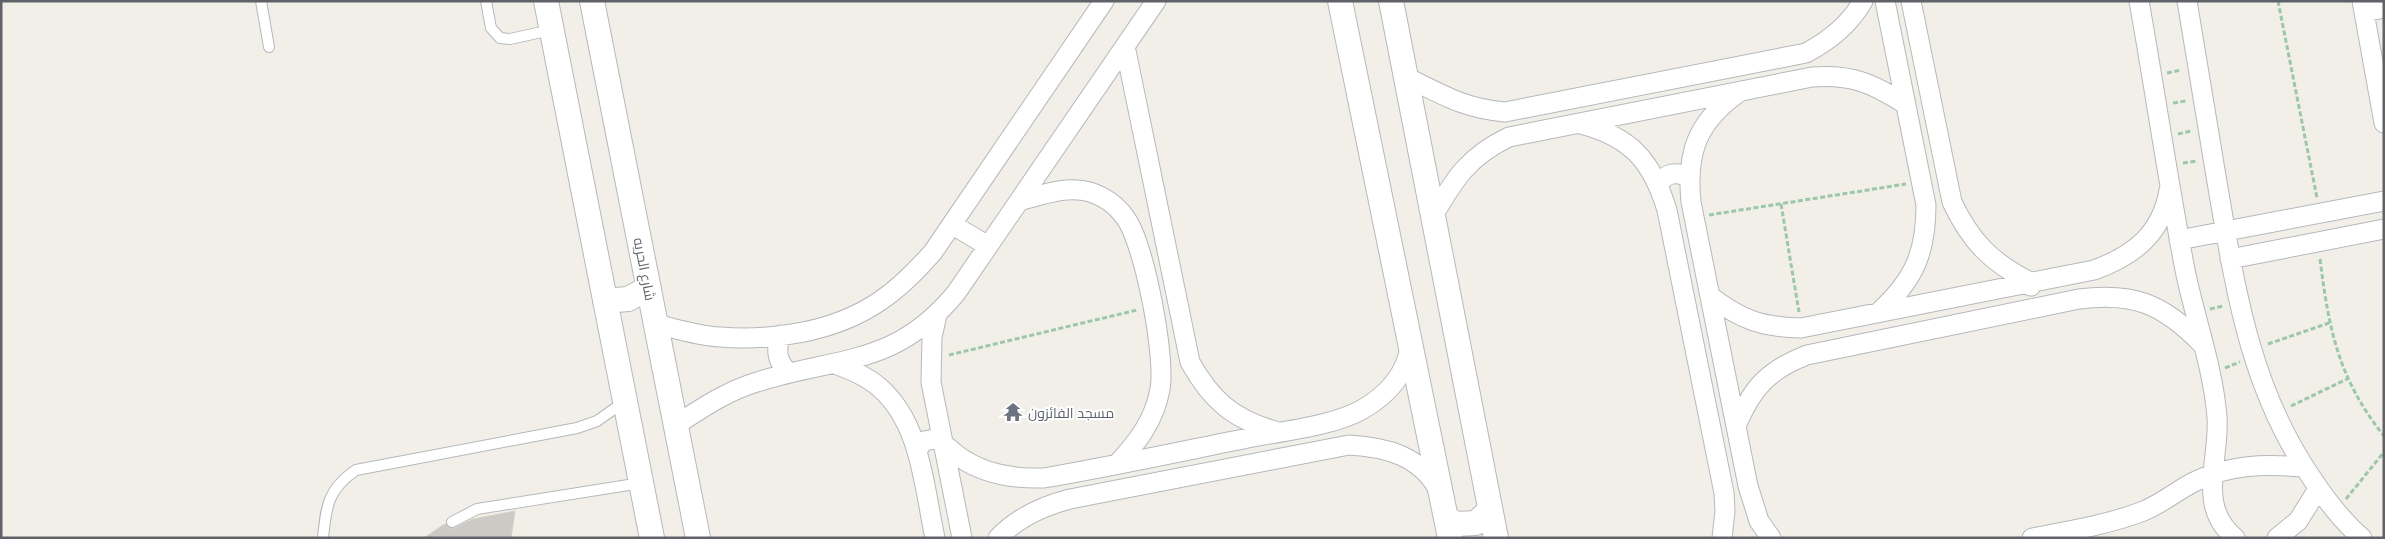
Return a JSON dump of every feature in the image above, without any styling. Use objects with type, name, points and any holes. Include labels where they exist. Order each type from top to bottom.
[{"type":"street","points":[[546,1],[652,538]]},
{"type":"street","name":"شارع الحريه","points":[[592,1],[698,538]]},
{"type":"street","points":[[656,324],[718,337],[781,335],[812,330],[847,319],[880,302],[909,279],[933,252],[1104,1]]},
{"type":"street","points":[[676,424],[730,392],[756,382],[789,373],[863,358],[890,347],[914,333],[936,315],[956,293],[1156,1]]},
{"type":"street","points":[[1340,1],[1410,348],[1449,528],[1456,524],[1476,523],[1490,510]]},
{"type":"street","points":[[1391,1],[1496,538]]},
{"type":"street","points":[[1406,77],[1445,98],[1464,105],[1504,112],[1806,53],[1825,42],[1842,28],[1863,1]]},
{"type":"street","points":[[1879,312],[1897,296],[1911,276],[1921,253],[1926,205],[1885,1]]},
{"type":"street","points":[[1911,1],[1952,202],[1974,242],[2009,272],[2030,282]]},
{"type":"street","points":[[2139,1],[2180,240],[2195,314],[2210,374],[2217,420],[2211,490],[2213,505],[2218,519],[2235,538]]},
{"type":"street","points":[[2187,1],[2230,259],[2252,354],[2274,414],[2303,467],[2336,511],[2362,538]]},
{"type":"street","points":[[2384,8],[2363,7],[2384,123]]},
{"type":"street","points":[[1125,46],[1190,362],[1201,382],[1216,400],[1228,410],[1256,426],[1278,432]]},
{"type":"street","points":[[1806,53],[1814,61],[1812,77]]},
{"type":"street","points":[[1433,216],[1457,175],[1472,159],[1489,146],[1509,137],[1812,77],[1848,77],[1865,82],[1905,104]]},
{"type":"street","points":[[1741,91],[1724,103],[1709,118],[1698,136],[1691,156],[1688,177],[1694,217],[1752,506],[1759,521],[1771,538]]},
{"type":"street","points":[[1504,112],[1498,118],[1497,126],[1501,133],[1509,137]]},
{"type":"street","points":[[1577,123],[1611,134],[1634,150],[1648,166],[1659,184],[1724,493],[1725,511],[1722,538]]},
{"type":"street","points":[[1659,184],[1666,175],[1672,173],[1688,177]]},
{"type":"street","points":[[1710,296],[1730,311],[1752,322],[1776,328],[1801,328],[2094,270],[2118,261],[2139,246],[2156,227],[2167,204],[2169,173]]},
{"type":"street","points":[[1019,201],[1069,189],[1090,192],[1109,201],[1125,216],[1135,234],[1152,306],[1163,368],[1154,410],[1145,430],[1117,464]]},
{"type":"street","points":[[2180,240],[2384,201]]},
{"type":"street","points":[[1926,205],[1930,210],[1940,211],[1952,202]]},
{"type":"street","points":[[953,225],[988,246]]},
{"type":"street","points":[[2230,259],[2384,229]]},
{"type":"street","points":[[2030,282],[2036,308]]},
{"type":"street","points":[[605,301],[628,299],[649,288]]},
{"type":"street","points":[[1736,426],[1744,406],[1770,374],[1788,362],[1807,355],[2086,298],[2124,297],[2147,302],[2167,312],[2203,345]]},
{"type":"street","points":[[936,315],[931,359],[933,396],[962,538]]},
{"type":"street","points":[[1801,328],[1798,340],[1807,355]]},
{"type":"street","points":[[781,335],[777,352],[783,367],[789,373]]},
{"type":"street","points":[[917,450],[920,443],[927,439],[935,439],[980,469],[1000,476],[1044,478],[1278,432],[1342,418],[1374,402],[1395,383],[1407,365],[1410,348]]},
{"type":"street","points":[[1163,368],[1178,371],[1190,362]]},
{"type":"street","points":[[835,364],[858,373],[879,387],[896,406],[909,426],[917,450],[935,538]]},
{"type":"street","points":[[1342,418],[1350,425],[1352,430],[1349,445]]},
{"type":"street","points":[[998,538],[1018,521],[1051,504],[1349,445],[1372,446],[1413,462],[1431,476],[1441,496]]},
{"type":"street","points":[[2032,538],[2099,532],[2144,511],[2213,474],[2257,465],[2303,467]]},
{"type":"street","points":[[1044,478],[1041,493],[1046,502],[1051,504]]},
{"type":"street","points":[[2278,538],[2298,521],[2318,489]]},
{"type":"street","points":[[1725,511],[1733,516],[1742,516],[1752,506]]},
{"type":"lane","points":[[261,1],[269,47]]},
{"type":"lane","points":[[486,1],[491,28],[500,38],[510,39],[552,30]]},
{"type":"lane","points":[[323,538],[326,511],[331,494],[341,480],[356,470],[577,428],[597,421],[624,402]]},
{"type":"lane","points":[[452,522],[477,510],[641,483]]},
{"type":"path","points":[[2278,1],[2320,214]]},
{"type":"path","points":[[2152,76],[2198,67]]},
{"type":"path","points":[[2157,106],[2203,97]]},
{"type":"path","points":[[2163,137],[2208,128]]},
{"type":"path","points":[[2169,173],[2213,157]]},
{"type":"path","points":[[1694,217],[1921,182]]},
{"type":"path","points":[[1781,204],[1801,328]]},
{"type":"path","points":[[2318,242],[2329,323],[2336,352],[2347,380],[2366,414],[2384,436]]},
{"type":"path","points":[[2195,314],[2239,302]]},
{"type":"path","points":[[931,359],[1152,306]]},
{"type":"path","points":[[2210,374],[2252,354],[2329,323]]},
{"type":"path","points":[[2274,414],[2347,380]]},
{"type":"path","points":[[2336,511],[2384,452]]},
{"type":"building","points":[[515,511],[511,538],[424,538],[446,524],[452,529],[473,519]]},
{"type":"place","name":"مسجد الفائزون","points":[[1013,412]]}]
